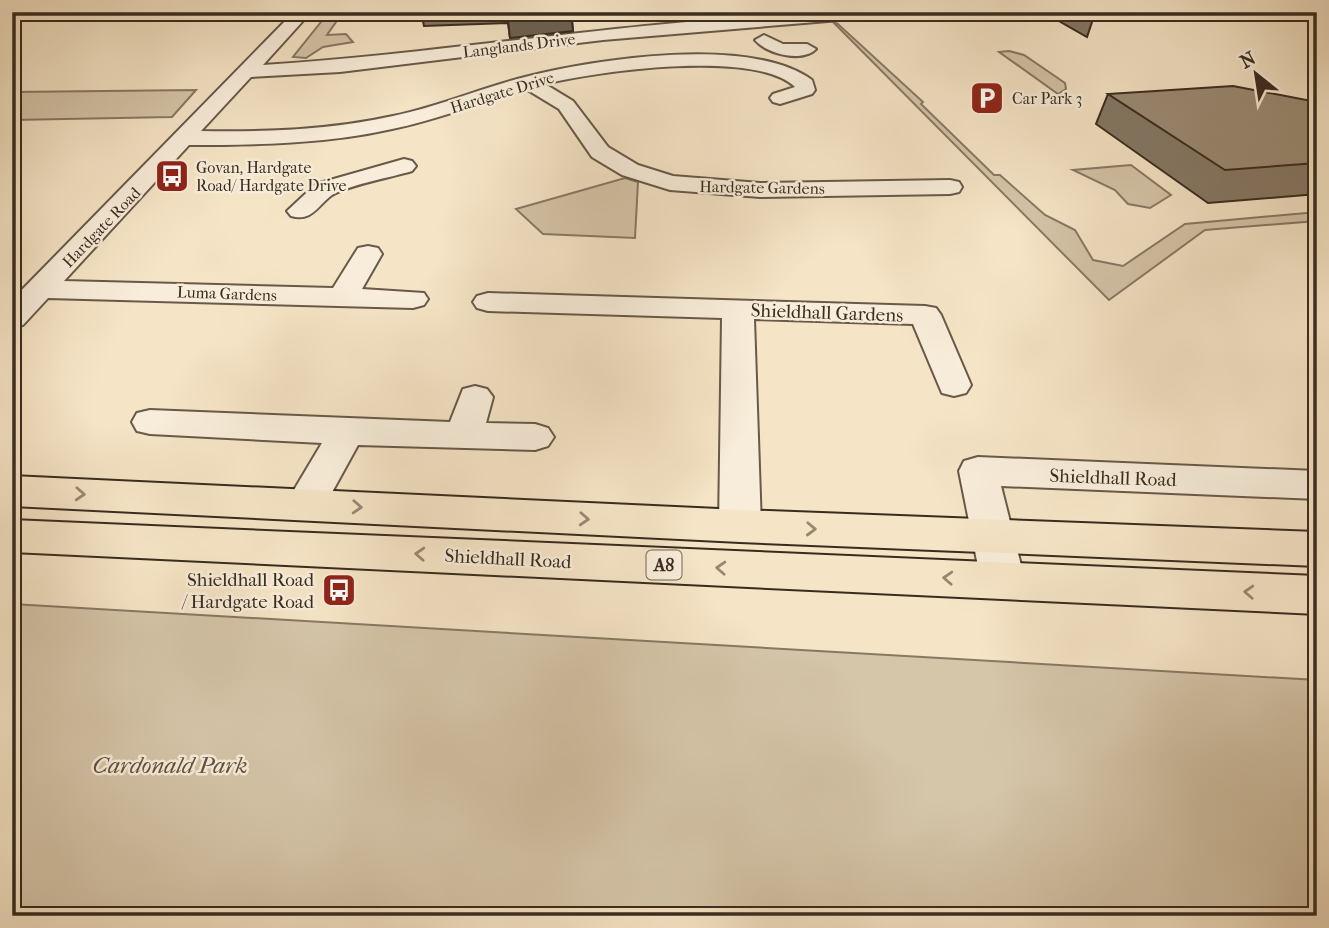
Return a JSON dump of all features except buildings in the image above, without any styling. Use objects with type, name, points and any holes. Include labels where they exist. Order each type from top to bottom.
[{"type":"main road","name":"A8","points":[[12,491],[1317,550]]},
{"type":"main road","name":"Shieldhall Road","points":[[12,536],[1317,595]]},
{"type":"street","name":"Hardgate Road","points":[[12,318],[303,12]]},
{"type":"street","name":"Langlands Drive","points":[[246,72],[340,66],[603,35],[876,12]]},
{"type":"street","points":[[761,64],[772,44],[807,49]]},
{"type":"street","name":"Hardgate Drive","points":[[186,138],[304,135],[393,123],[528,82],[592,69],[645,63],[696,61],[761,64],[800,80],[810,95],[780,98]]},
{"type":"street","name":"Hardgate Gardens","points":[[528,82],[566,105],[600,152],[630,170],[670,183],[760,190],[950,187]]},
{"type":"street","points":[[393,123],[404,166]]},
{"type":"street","points":[[300,211],[325,189],[404,166],[427,178]]},
{"type":"street","points":[[344,296],[368,254]]},
{"type":"street","name":"Luma Gardens","points":[[42,289],[413,299]]},
{"type":"street","name":"Shieldhall Gardens","points":[[488,302],[564,290],[738,309],[925,315],[954,386]]},
{"type":"street","name":"Shieldhall Gardens","points":[[738,309],[740,526]]},
{"type":"street","points":[[464,436],[475,397]]},
{"type":"street","points":[[150,422],[347,432],[535,437]]},
{"type":"street","points":[[305,505],[347,432]]},
{"type":"street","name":"Shieldhall Road","points":[[1003,581],[978,471],[1317,485]]},
{"type":"green space","points":[[329,12],[343,12],[327,35],[346,34],[353,42],[323,47],[306,58],[293,57]]},
{"type":"green space","points":[[833,22],[923,102],[921,104],[994,175],[1000,175],[1045,215],[1075,230],[1093,260],[1123,266],[1185,224],[1317,212],[1317,221],[1205,230],[1109,300]]},
{"type":"green space","points":[[1009,51],[1024,55],[1065,83],[1066,89],[1058,94],[999,52]]},
{"type":"green space","points":[[196,90],[172,117],[12,120],[12,92]]},
{"type":"green space","points":[[1131,165],[1171,195],[1150,208],[1128,204],[1115,190],[1073,170]]},
{"type":"green space","points":[[625,178],[638,182],[635,238],[543,234],[516,209]]},
{"type":"green space","name":"Cardonald Park","points":[[12,604],[1317,680],[1317,916],[12,916]]},
{"type":"place","name":"Car Park 3","points":[[987,98]]},
{"type":"place","name":"Govan, Hardgate Road/ Hardgate Drive","points":[[172,176]]},
{"type":"place","name":"Shieldhall Road / Hardgate Road","points":[[339,590]]}]
